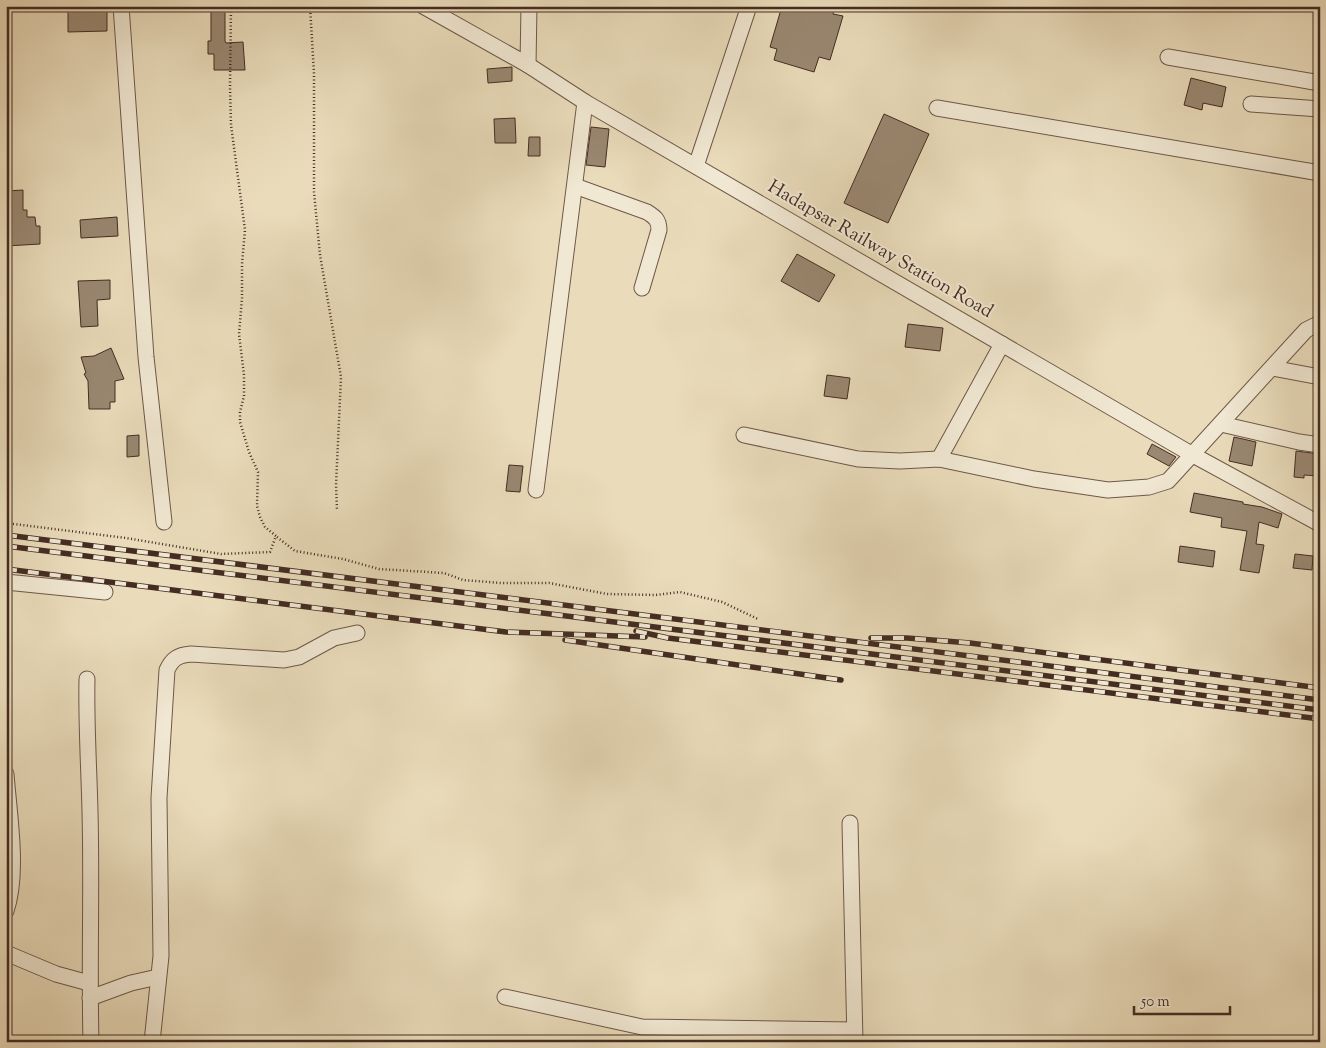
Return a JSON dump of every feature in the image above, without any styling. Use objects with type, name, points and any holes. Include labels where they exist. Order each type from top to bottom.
[{"type":"street","points":[[121,6],[146,357],[164,522]]},
{"type":"street","name":"Hadapsar Railway Station Road","points":[[423,6],[528,65],[586,102],[1193,455],[1320,524]]},
{"type":"street","points":[[528,65],[529,6]]},
{"type":"street","points":[[696,166],[749,6]]},
{"type":"street","points":[[1168,57],[1320,83]]},
{"type":"street","points":[[536,490],[586,102]]},
{"type":"street","points":[[1251,104],[1320,109]]},
{"type":"street","points":[[936,108],[1320,173]]},
{"type":"street","points":[[575,186],[647,212],[659,222],[659,230],[642,288]]},
{"type":"street","points":[[744,435],[858,459],[938,460],[1034,479],[1108,490],[1148,487],[1168,481],[1306,330],[1320,324]]},
{"type":"street","points":[[938,460],[1002,344]]},
{"type":"street","points":[[1272,368],[1320,378]]},
{"type":"street","points":[[1221,424],[1320,445]]},
{"type":"street","points":[[6,582],[105,592]]},
{"type":"street","points":[[152,1042],[160,956],[159,798],[167,670],[172,661],[181,654],[284,660],[299,657],[334,638],[357,633]]},
{"type":"street","points":[[88,679],[86,721],[90,812],[91,1042]]},
{"type":"street","points":[[6,774],[12,854],[11,894],[6,911]]},
{"type":"street","points":[[505,996],[642,1027],[854,1036],[850,823]]},
{"type":"street","points":[[6,952],[90,991],[158,977]]},
{"type":"path","points":[[231,6],[231,125],[245,230],[239,334],[244,375],[244,396],[240,412],[240,422],[248,452],[258,472],[257,506],[265,527],[295,551],[344,559],[379,569],[444,573],[463,580],[501,583],[549,583],[607,594],[656,595],[680,592],[722,602],[758,619]]},
{"type":"path","points":[[310,6],[314,74],[314,192],[320,255],[341,377],[336,485],[337,509]]},
{"type":"path","points":[[6,523],[126,538],[221,554],[270,552],[276,536]]},
{"type":"building","points":[[211,6],[225,6],[225,41],[226,43],[243,42],[245,70],[214,70],[214,54],[208,54],[208,41],[211,41]]},
{"type":"building","points":[[782,6],[835,6],[833,14],[843,16],[830,60],[819,57],[814,72],[774,60],[777,49],[770,47]]},
{"type":"building","points":[[107,7],[107,31],[68,32],[68,8]]},
{"type":"building","points":[[512,67],[512,81],[488,83],[487,69]]},
{"type":"building","points":[[1191,78],[1226,87],[1222,107],[1203,103],[1202,110],[1184,105]]},
{"type":"building","points":[[884,114],[929,134],[888,223],[844,203]]},
{"type":"building","points":[[515,118],[516,143],[495,143],[494,119]]},
{"type":"building","points":[[591,127],[609,129],[605,167],[586,165]]},
{"type":"building","points":[[529,137],[540,137],[540,156],[528,156]]},
{"type":"building","points":[[23,190],[23,210],[27,210],[27,217],[35,217],[36,226],[40,226],[40,244],[6,246],[6,191]]},
{"type":"building","points":[[117,217],[118,236],[81,238],[80,220]]},
{"type":"building","points":[[797,254],[835,275],[819,302],[781,281]]},
{"type":"building","points":[[110,280],[110,299],[97,300],[98,326],[81,327],[78,281]]},
{"type":"building","points":[[908,324],[943,328],[940,351],[905,347]]},
{"type":"building","points":[[111,348],[124,379],[115,381],[115,402],[110,402],[110,409],[89,409],[88,381],[84,374],[86,373],[81,357],[94,356]]},
{"type":"building","points":[[827,375],[850,378],[847,399],[824,396]]},
{"type":"building","points":[[139,435],[139,456],[127,457],[127,436]]},
{"type":"building","points":[[1234,437],[1256,442],[1252,466],[1229,461]]},
{"type":"building","points":[[1152,444],[1176,457],[1169,466],[1147,454]]},
{"type":"building","points":[[1296,451],[1320,454],[1320,476],[1304,475],[1304,478],[1294,477]]},
{"type":"building","points":[[509,465],[523,466],[520,492],[506,491]]},
{"type":"building","points":[[1194,493],[1243,502],[1243,504],[1262,507],[1282,514],[1278,528],[1259,522],[1256,544],[1264,545],[1259,573],[1240,570],[1247,531],[1221,527],[1222,518],[1190,512]]},
{"type":"building","points":[[1180,546],[1215,551],[1213,567],[1178,562]]},
{"type":"building","points":[[1295,554],[1313,556],[1312,570],[1293,568]]},
{"type":"railway","points":[[6,535],[1320,700]]},
{"type":"railway","points":[[6,546],[1320,710]]},
{"type":"railway","points":[[6,569],[506,632],[645,637]]},
{"type":"railway","points":[[636,631],[668,638],[1320,719]]},
{"type":"railway","points":[[871,638],[907,638],[970,643],[1320,688]]},
{"type":"railway","points":[[565,640],[841,680]]}]
